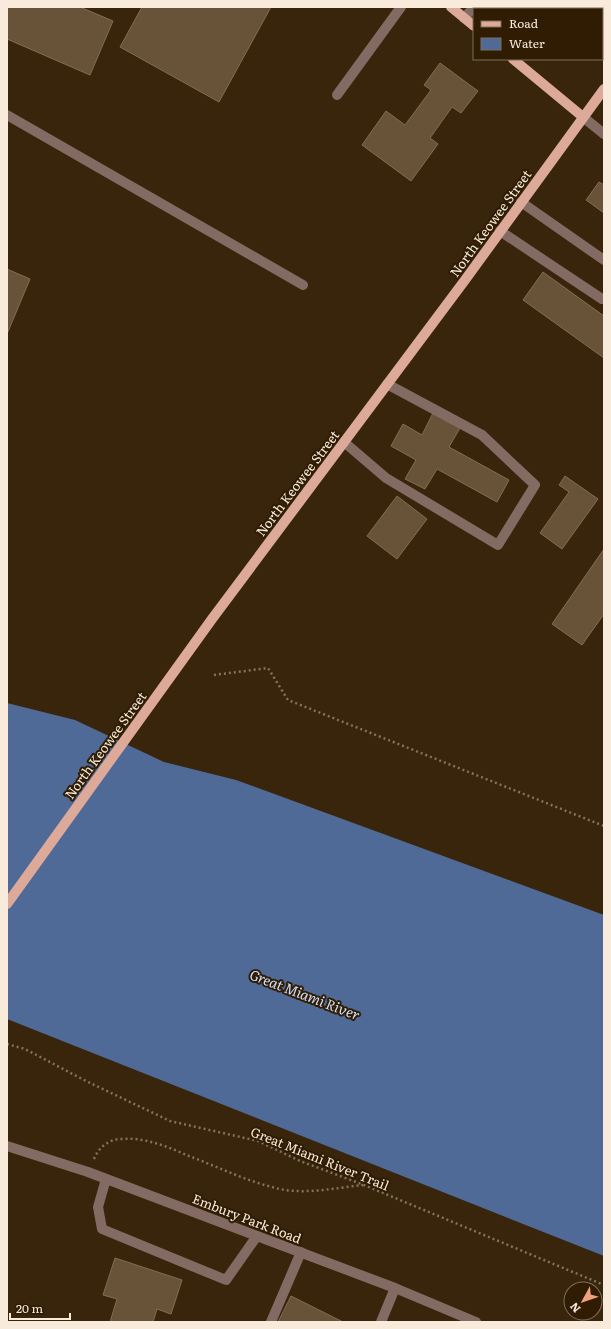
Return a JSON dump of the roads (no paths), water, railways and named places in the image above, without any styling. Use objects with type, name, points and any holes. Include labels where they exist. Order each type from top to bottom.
[{"type":"main road","points":[[451,7],[473,25]]},
{"type":"main road","points":[[514,60],[583,117]]},
{"type":"main road","name":"North Keowee Street","points":[[7,904],[178,666],[604,89]]},
{"type":"street","points":[[337,95],[401,7]]},
{"type":"street","points":[[464,18],[473,8]]},
{"type":"street","points":[[7,114],[303,285]]},
{"type":"street","points":[[583,117],[604,134]]},
{"type":"street","points":[[521,202],[604,260]]},
{"type":"street","points":[[500,231],[604,299]]},
{"type":"street","points":[[344,442],[386,478],[498,545],[535,485],[482,435],[387,384]]},
{"type":"street","name":"Embury Park Road","points":[[7,1146],[88,1172],[395,1288],[476,1322]]},
{"type":"street","points":[[106,1179],[98,1208],[102,1229],[226,1280],[257,1236]]},
{"type":"street","points":[[271,1322],[300,1252]]},
{"type":"street","points":[[381,1322],[395,1288]]},
{"type":"water","name":"Great Miami River","points":[[7,703],[75,720],[164,762],[236,780],[604,915],[604,1256],[7,1019]]}]
